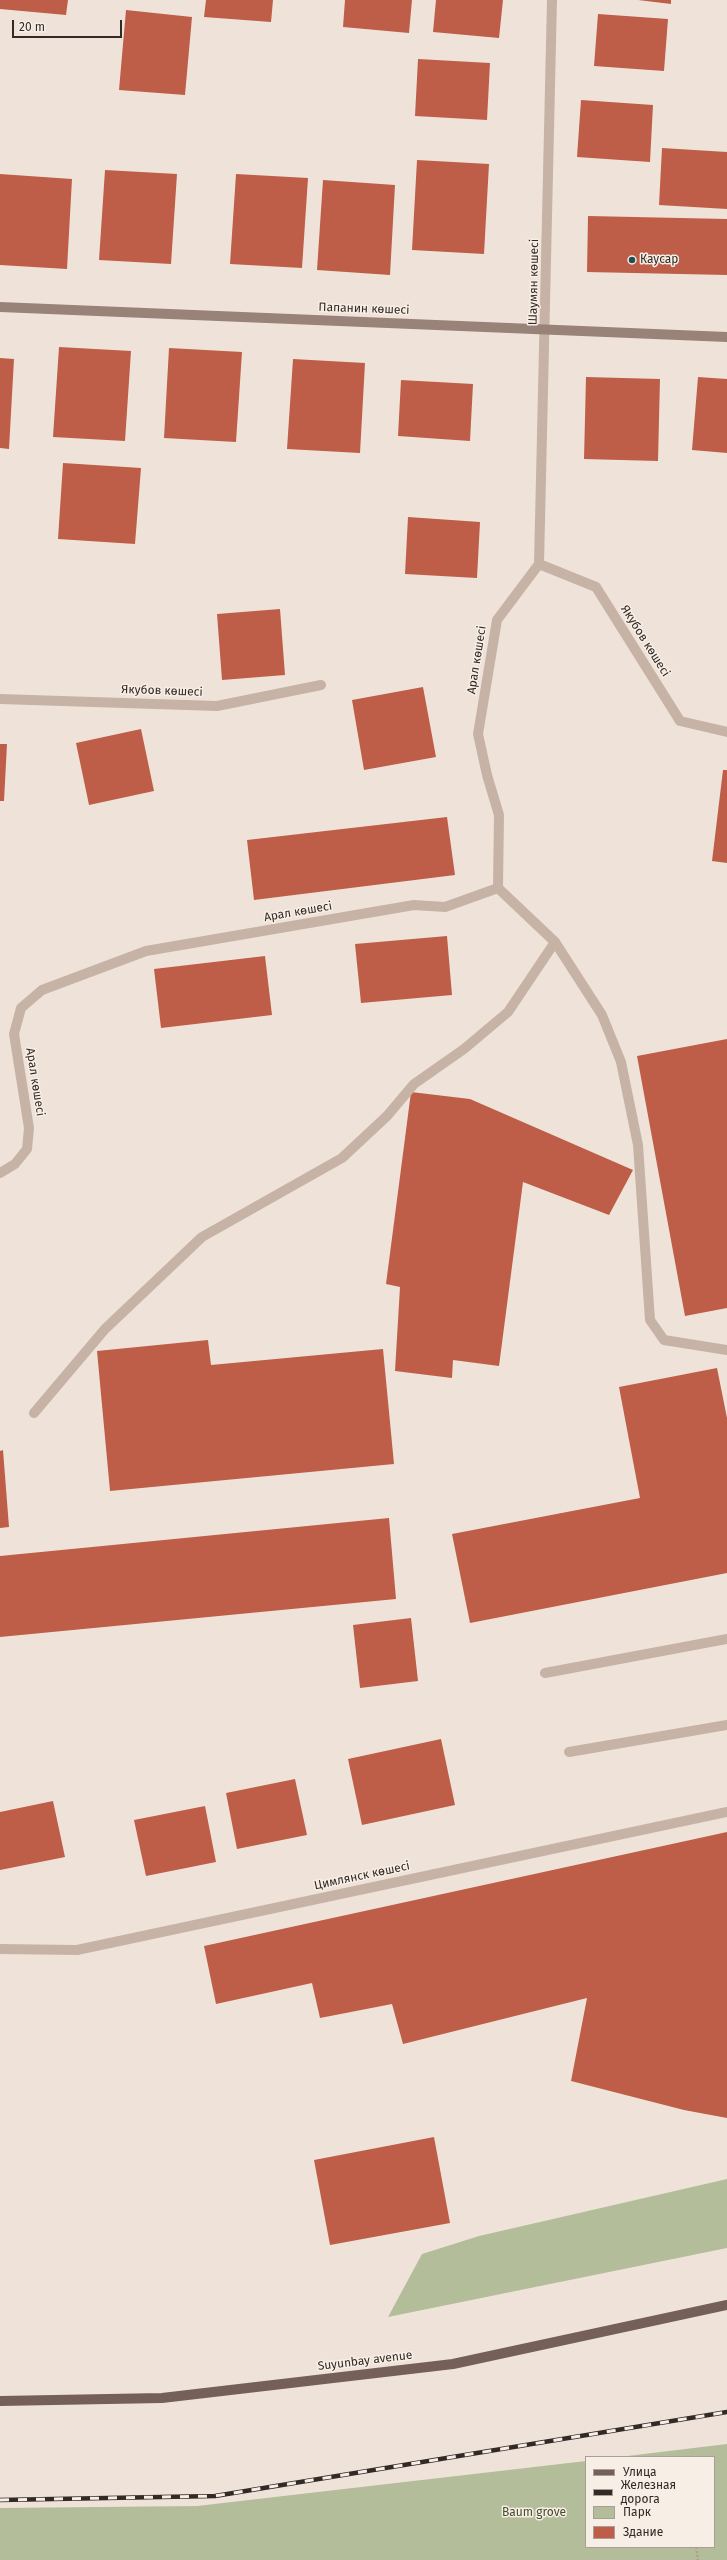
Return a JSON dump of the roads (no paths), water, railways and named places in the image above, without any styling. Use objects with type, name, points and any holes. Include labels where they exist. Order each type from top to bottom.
[{"type":"main road","name":"Папанин көшесі","points":[[0,307],[727,337]]},
{"type":"main road","name":"Suyunbay avenue","points":[[0,2401],[162,2398],[453,2364],[727,2305]]},
{"type":"street","name":"Шаумян көшесі","points":[[539,564],[546,330],[552,0]]},
{"type":"street","name":"Арал көшесі","points":[[0,1173],[15,1164],[27,1149],[28,1128],[14,1034],[21,1008],[42,990],[146,951],[414,905],[445,906],[498,888],[499,814],[487,775],[478,734],[497,620],[539,564]]},
{"type":"street","name":"Якубов көшесі","points":[[539,564],[596,587],[680,721],[727,732]]},
{"type":"street","name":"Якубов көшесі","points":[[0,698],[217,706],[321,685]]},
{"type":"street","points":[[498,888],[555,942],[602,1014],[621,1062],[638,1145],[650,1320],[664,1340],[727,1350]]},
{"type":"street","points":[[34,1412],[105,1329],[202,1237],[342,1158],[387,1116],[414,1084],[464,1049],[508,1012],[555,942]]},
{"type":"street","points":[[545,1673],[727,1639]]},
{"type":"street","points":[[569,1752],[727,1725]]},
{"type":"street","name":"Цимлянск көшесі","points":[[0,1949],[77,1950],[727,1812]]},
{"type":"railway","points":[[0,2500],[215,2496],[727,2412]]},
{"type":"place","name":"Каусар","points":[[632,260]]},
{"type":"park label","name":"Baum grove","points":[[534,2513]]}]
